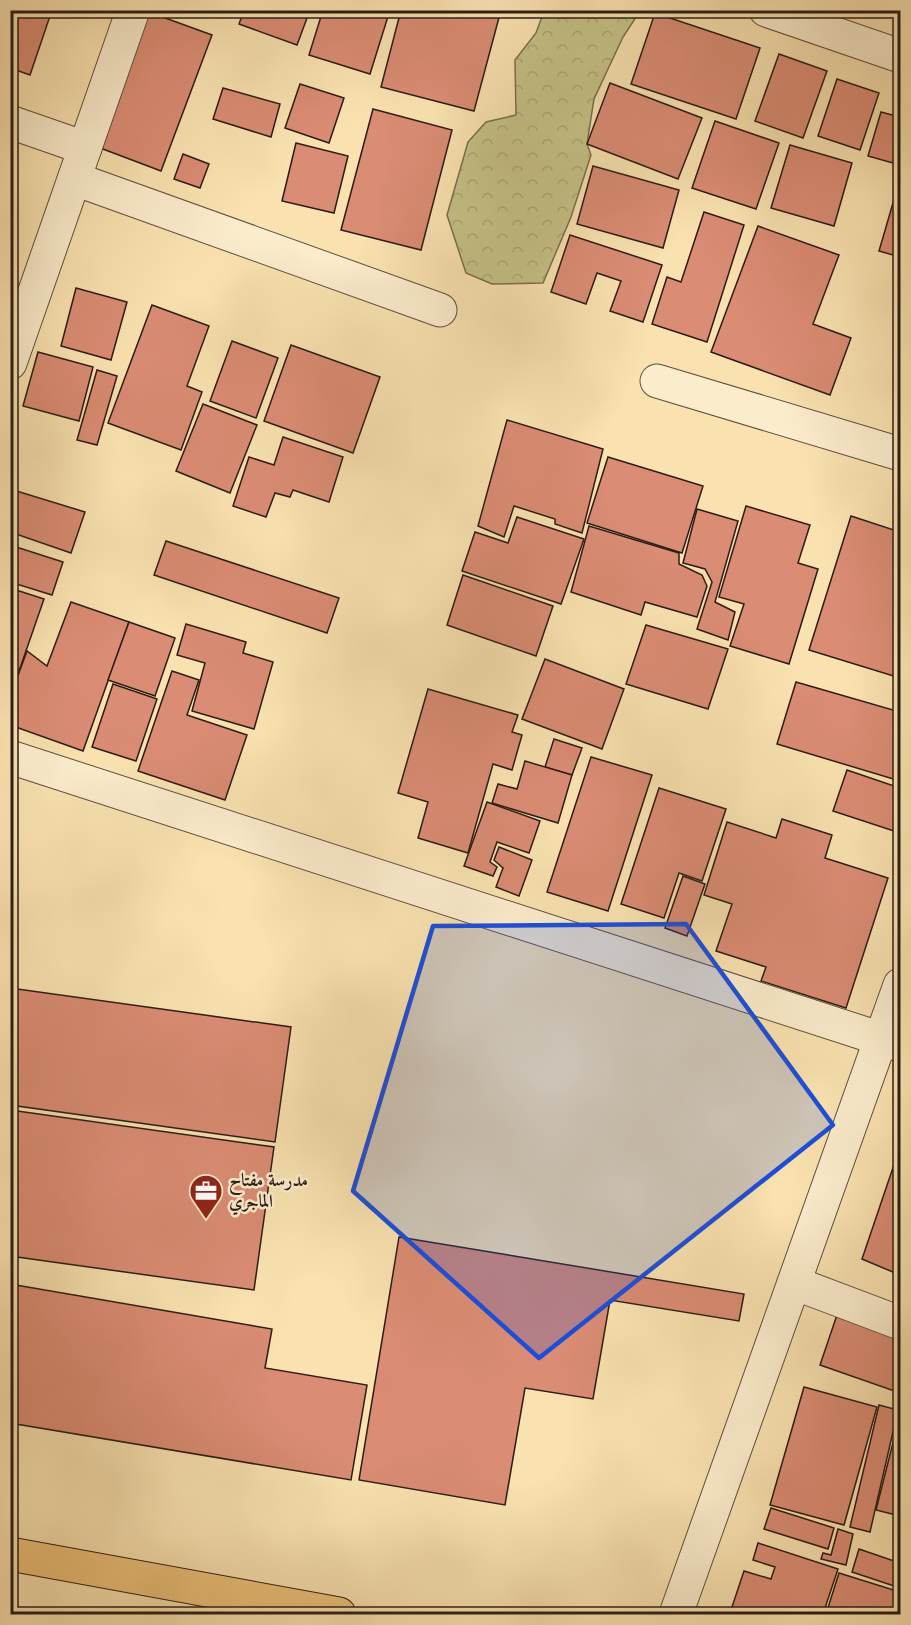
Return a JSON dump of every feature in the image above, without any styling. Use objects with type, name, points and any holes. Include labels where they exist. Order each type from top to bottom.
[{"type":"main road","points":[[10,1554],[339,1614]]},
{"type":"street","points":[[10,363],[133,10]]},
{"type":"street","points":[[766,10],[900,56]]},
{"type":"street","points":[[10,122],[85,148]]},
{"type":"street","points":[[75,179],[440,310]]},
{"type":"street","points":[[657,381],[900,454]]},
{"type":"street","points":[[10,757],[891,1042]]},
{"type":"street","points":[[676,1614],[794,1283],[891,1042],[900,986]]},
{"type":"street","points":[[794,1283],[900,1323]]},
{"type":"highlighted area","points":[[686,924],[833,1125],[539,1358],[353,1191],[433,926]]},
{"type":"green space","points":[[544,11],[640,11],[623,37],[594,99],[587,144],[591,155],[571,217],[543,283],[492,284],[466,273],[447,215],[468,142],[486,122],[516,115],[515,60],[536,33]]},
{"type":"building","points":[[10,10],[52,10],[30,75],[10,68]]},
{"type":"building","points":[[244,10],[310,10],[297,45],[239,24]]},
{"type":"building","points":[[323,10],[390,10],[370,74],[309,55]]},
{"type":"building","points":[[401,10],[501,10],[474,111],[381,87]]},
{"type":"building","points":[[146,11],[212,35],[161,171],[95,146]]},
{"type":"building","points":[[655,13],[760,48],[736,119],[631,84]]},
{"type":"building","points":[[779,54],[827,71],[803,138],[755,121]]},
{"type":"building","points":[[837,79],[879,93],[860,150],[818,136]]},
{"type":"building","points":[[610,83],[702,118],[678,179],[587,144]]},
{"type":"building","points":[[300,84],[344,98],[329,143],[285,128]]},
{"type":"building","points":[[223,88],[280,104],[271,137],[213,119]]},
{"type":"building","points":[[373,109],[452,130],[421,250],[341,230]]},
{"type":"building","points":[[881,112],[900,117],[900,165],[868,156]]},
{"type":"building","points":[[715,121],[779,143],[756,209],[692,188]]},
{"type":"building","points":[[296,143],[348,156],[334,213],[282,201]]},
{"type":"building","points":[[790,145],[852,163],[834,226],[771,208]]},
{"type":"building","points":[[183,154],[209,164],[200,188],[174,179]]},
{"type":"building","points":[[593,166],[679,190],[663,248],[577,224]]},
{"type":"building","points":[[900,179],[900,257],[879,251]]},
{"type":"building","points":[[704,212],[744,225],[707,342],[652,324],[667,277],[681,282]]},
{"type":"building","points":[[758,226],[839,255],[813,324],[851,338],[830,395],[711,352]]},
{"type":"building","points":[[570,235],[662,265],[643,322],[610,311],[621,281],[597,273],[586,304],[551,292]]},
{"type":"building","points":[[76,288],[127,302],[111,360],[61,346]]},
{"type":"building","points":[[152,305],[209,326],[187,386],[202,392],[181,450],[108,423]]},
{"type":"building","points":[[232,341],[278,358],[256,418],[210,401]]},
{"type":"building","points":[[291,345],[380,377],[353,453],[264,421]]},
{"type":"building","points":[[38,352],[93,367],[79,421],[23,406]]},
{"type":"building","points":[[97,370],[117,376],[97,445],[77,440]]},
{"type":"building","points":[[203,404],[257,425],[230,493],[176,471]]},
{"type":"building","points":[[507,420],[603,449],[582,533],[555,524],[555,519],[514,506],[504,537],[478,526]]},
{"type":"building","points":[[283,437],[343,457],[329,502],[293,490],[290,497],[275,493],[266,517],[233,506],[249,457],[274,465]]},
{"type":"building","points":[[608,457],[703,486],[682,553],[587,523]]},
{"type":"building","points":[[10,489],[85,512],[71,553],[10,532]]},
{"type":"building","points":[[746,506],[810,525],[798,563],[818,569],[789,664],[730,646],[744,604],[719,597]]},
{"type":"building","points":[[697,509],[738,521],[715,602],[735,612],[728,640],[697,629],[712,582],[705,569],[683,563]]},
{"type":"building","points":[[851,516],[900,532],[900,678],[809,650]]},
{"type":"building","points":[[517,517],[584,539],[561,604],[462,571],[475,532],[508,543]]},
{"type":"building","points":[[589,526],[679,553],[679,564],[702,575],[707,586],[697,617],[645,602],[641,615],[571,592]]},
{"type":"building","points":[[166,541],[339,598],[327,633],[154,575]]},
{"type":"building","points":[[10,545],[63,562],[52,595],[10,582]]},
{"type":"building","points":[[463,575],[553,606],[536,656],[447,625]]},
{"type":"building","points":[[10,588],[44,599],[10,697]]},
{"type":"building","points":[[71,602],[129,622],[83,751],[10,725],[10,697],[27,651],[47,666]]},
{"type":"building","points":[[129,622],[175,638],[155,696],[108,680]]},
{"type":"building","points":[[186,624],[246,642],[243,653],[273,662],[254,729],[192,711],[205,663],[177,655]]},
{"type":"building","points":[[646,625],[728,649],[708,709],[626,684]]},
{"type":"building","points":[[545,659],[624,689],[602,749],[522,719]]},
{"type":"building","points":[[172,671],[199,680],[187,715],[247,735],[225,800],[138,771]]},
{"type":"building","points":[[796,682],[900,712],[900,781],[777,744]]},
{"type":"building","points":[[113,684],[157,699],[136,761],[92,747]]},
{"type":"building","points":[[428,689],[518,715],[512,732],[522,735],[512,770],[493,764],[468,853],[418,838],[428,802],[398,793]]},
{"type":"building","points":[[554,739],[582,748],[572,775],[545,767]]},
{"type":"building","points":[[591,757],[652,775],[608,911],[547,892]]},
{"type":"building","points":[[525,761],[572,775],[558,823],[492,803],[498,784],[517,789]]},
{"type":"building","points":[[847,770],[900,788],[900,833],[833,811]]},
{"type":"building","points":[[659,788],[726,809],[702,881],[679,873],[664,918],[621,904]]},
{"type":"building","points":[[487,802],[540,821],[529,853],[497,842],[490,862],[497,867],[493,876],[464,866]]},
{"type":"building","points":[[782,819],[832,835],[825,858],[888,878],[846,1008],[761,981],[766,967],[716,951],[732,904],[704,895],[727,822],[776,838]]},
{"type":"building","points":[[499,847],[532,860],[519,896],[496,887],[503,868],[494,860]]},
{"type":"building","points":[[683,876],[705,884],[687,936],[665,928]]},
{"type":"building","points":[[10,988],[291,1027],[275,1142],[10,1105]]},
{"type":"building","points":[[10,1110],[274,1147],[254,1290],[10,1256]]},
{"type":"building","points":[[900,1147],[900,1275],[862,1259]]},
{"type":"building","points":[[399,1237],[744,1294],[739,1321],[610,1300],[593,1399],[525,1388],[505,1505],[359,1480]]},
{"type":"building","points":[[10,1284],[272,1329],[265,1368],[367,1385],[351,1480],[10,1423]]},
{"type":"building","points":[[839,1309],[900,1331],[900,1393],[820,1365]]},
{"type":"building","points":[[804,1387],[877,1407],[844,1525],[770,1505]]},
{"type":"building","points":[[879,1405],[898,1410],[870,1532],[850,1527]]},
{"type":"building","points":[[900,1415],[900,1516],[876,1510]]},
{"type":"building","points":[[771,1508],[834,1528],[828,1549],[764,1529]]},
{"type":"building","points":[[838,1529],[853,1534],[846,1565],[821,1559],[823,1553],[831,1555]]},
{"type":"building","points":[[758,1543],[838,1569],[823,1614],[756,1614],[732,1607],[744,1571],[771,1579],[775,1567],[753,1560]]},
{"type":"building","points":[[859,1549],[900,1563],[900,1588],[852,1572]]},
{"type":"building","points":[[839,1573],[900,1592],[900,1614],[826,1614]]},
{"type":"place","name":"مدرسة مفتاح الماجري","points":[[206,1220]]}]
